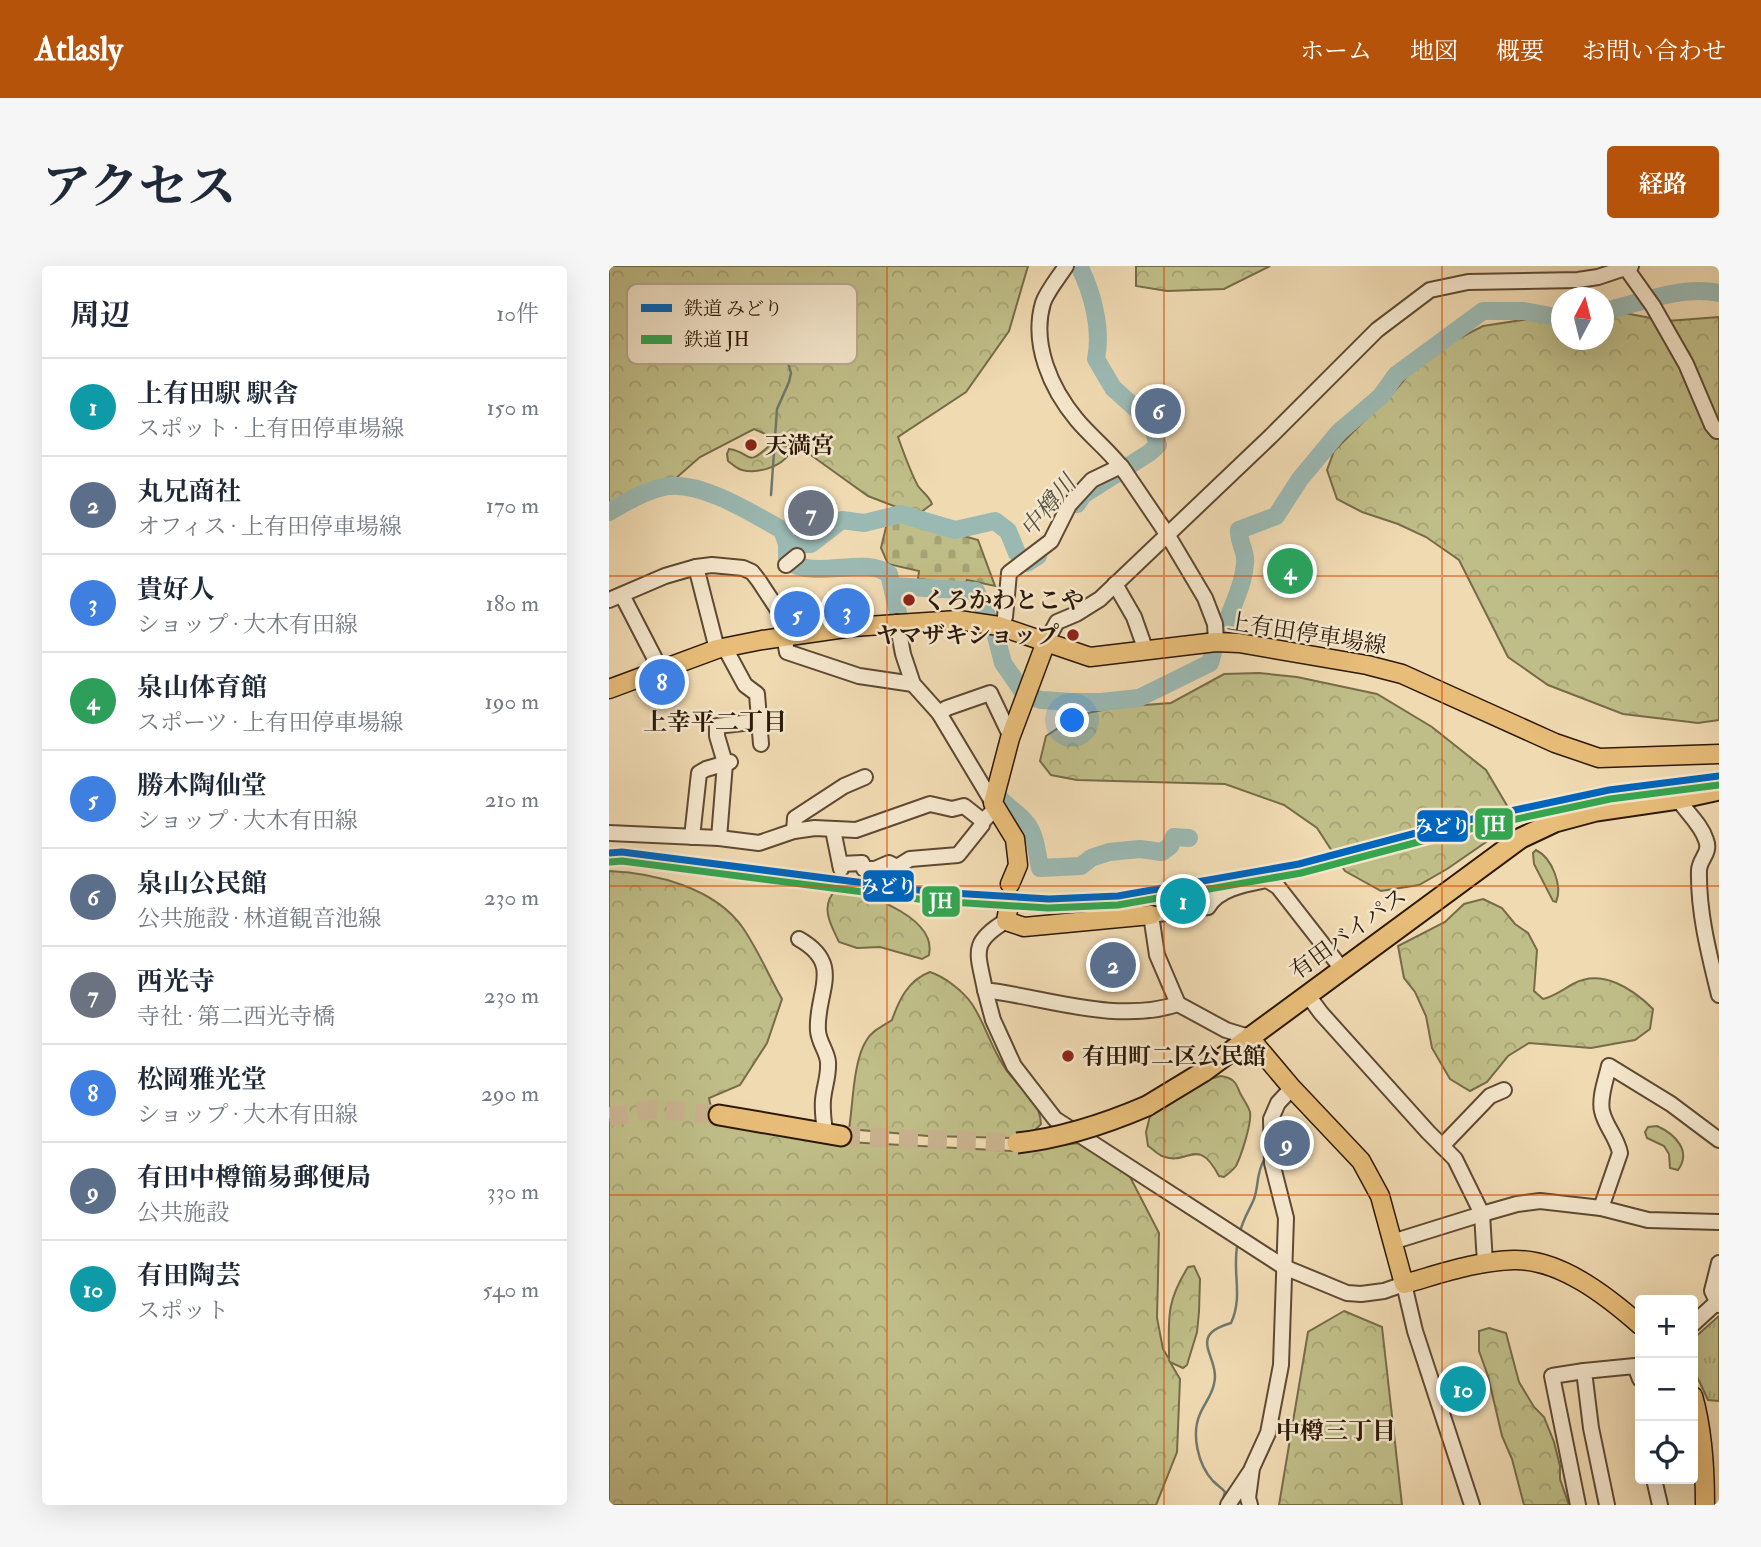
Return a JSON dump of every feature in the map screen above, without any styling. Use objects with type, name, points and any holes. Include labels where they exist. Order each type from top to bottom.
[{"type":"highway","name":"有田バイパス","points":[[1017,1143],[1044,1140],[1083,1130],[1147,1106],[1203,1072],[1521,838],[1555,822],[1596,811],[1719,790]]},
{"type":"highway","points":[[719,1115],[833,1135]]},
{"type":"main road","name":"上有田停車場線","points":[[609,690],[721,649],[785,637],[897,622],[971,621],[999,625],[1090,657],[1216,642],[1239,643],[1387,669],[1555,743],[1599,758],[1719,754]]},
{"type":"main road","points":[[1010,884],[1018,865],[1015,839],[995,806],[1011,737],[1047,642]]},
{"type":"main road","points":[[1007,915],[1024,927],[1151,915]]},
{"type":"main road","points":[[1248,1037],[1361,1161],[1380,1196],[1404,1284],[1485,1263],[1515,1260],[1552,1266],[1610,1298],[1635,1320]]},
{"type":"main road","points":[[1698,1413],[1705,1471],[1705,1505]]},
{"type":"street","points":[[1066,266],[1044,302],[1039,333],[1041,350],[1057,392],[1076,419],[1125,472],[1167,534],[1212,613],[1216,642]]},
{"type":"street","points":[[1047,642],[1057,622],[1076,614],[1100,598],[1271,436],[1377,330],[1430,290],[1468,282],[1578,280],[1598,277],[1628,267],[1686,364],[1712,425],[1719,431]]},
{"type":"street","points":[[1005,617],[1009,573],[1051,541],[1069,505],[1092,480],[1125,472]]},
{"type":"street","points":[[656,671],[655,657],[616,597],[665,576],[712,565],[743,568],[752,572],[780,612],[787,652],[859,676],[913,684]]},
{"type":"street","points":[[696,567],[721,649],[745,685],[757,694],[761,744]]},
{"type":"street","points":[[1115,584],[1134,617],[1146,651]]},
{"type":"street","points":[[833,830],[840,867],[862,863],[864,869],[875,869],[887,861],[897,867],[910,859],[958,855],[995,806],[942,711],[913,684],[903,654],[897,622]]},
{"type":"street","points":[[942,711],[990,693],[1011,737]]},
{"type":"street","points":[[719,838],[728,763],[717,736],[717,726],[760,721]]},
{"type":"street","points":[[692,837],[699,773],[728,763]]},
{"type":"street","points":[[794,831],[795,818],[843,786],[865,777]]},
{"type":"street","points":[[1678,799],[1699,825],[1707,842],[1708,852],[1699,866],[1701,906],[1708,952],[1719,995]]},
{"type":"street","points":[[609,832],[759,843],[794,831],[815,828],[856,830],[930,804],[953,809],[964,806],[983,821]]},
{"type":"street","points":[[1248,1037],[1226,1030],[1178,1004],[1157,955],[1151,915],[1208,907],[1213,898],[1230,890],[1267,880],[1278,887],[1342,969]]},
{"type":"street","points":[[1007,915],[982,937],[979,946],[985,990],[993,1020],[1014,1066],[1055,1119],[1284,1267],[1347,1293],[1384,1291],[1404,1284],[1415,1331],[1472,1505]]},
{"type":"street","points":[[799,939],[814,947],[825,972],[818,1033],[828,1060],[828,1079],[822,1105],[833,1135]]},
{"type":"street","points":[[985,990],[1121,1012],[1156,1011],[1178,1004]]},
{"type":"street","points":[[1307,994],[1321,1013],[1455,1159],[1482,1214],[1485,1263]]},
{"type":"street","points":[[1601,1208],[1620,1153],[1602,1111],[1601,1103],[1609,1066],[1671,1104],[1719,1140]]},
{"type":"street","points":[[1228,1505],[1252,1468],[1268,1433],[1281,1365],[1286,1218],[1275,1180],[1270,1143],[1271,1119],[1278,1103],[1292,1088]]},
{"type":"street","points":[[1442,1146],[1490,1096],[1504,1090]]},
{"type":"street","points":[[1392,1242],[1482,1214],[1540,1201],[1601,1208],[1648,1220],[1719,1222]]},
{"type":"street","points":[[1698,1320],[1718,1304],[1712,1291],[1719,1264]]},
{"type":"street","points":[[1578,1505],[1552,1376],[1635,1366]]},
{"type":"street","points":[[1584,1371],[1591,1428],[1607,1505]]},
{"type":"street","points":[[1250,1505],[1248,1497],[1252,1468]]},
{"type":"street","points":[[1655,1484],[1660,1505]]},
{"type":"green space","points":[[609,266],[1028,266],[1009,331],[966,392],[898,437],[918,486],[932,504],[917,515],[868,496],[808,453],[754,429],[700,457],[659,493],[609,516]]},
{"type":"green space","points":[[1136,266],[1270,266],[1224,289],[1167,291],[1136,286]]},
{"type":"green space","points":[[1614,311],[1667,321],[1719,317],[1719,720],[1698,723],[1623,714],[1548,685],[1508,657],[1459,560],[1426,537],[1362,512],[1337,499],[1327,470],[1334,451],[1398,387],[1424,356],[1483,326],[1551,316],[1551,350],[1614,350]]},
{"type":"green space","points":[[771,444],[788,447],[789,454],[775,466],[748,471],[738,469],[728,461],[729,449],[752,458]]},
{"type":"green space","points":[[902,518],[978,540],[995,586],[967,580],[965,585],[918,579],[919,571],[888,564],[881,548],[887,523]]},
{"type":"green space","points":[[1259,673],[1297,677],[1377,694],[1432,727],[1486,770],[1509,809],[1489,840],[1447,869],[1419,885],[1381,891],[1345,871],[1317,828],[1284,805],[1225,784],[1077,780],[1051,775],[1040,761],[1046,736],[1078,715],[1117,707],[1171,703],[1224,674]]},
{"type":"green space","points":[[1536,850],[1547,859],[1555,873],[1558,888],[1556,902],[1534,864],[1533,853]]},
{"type":"green space","points":[[609,871],[665,879],[717,902],[743,928],[782,999],[767,1043],[740,1085],[709,1098],[714,1122],[847,1142],[1012,1151],[1079,1143],[1128,1173],[1159,1233],[1157,1318],[1163,1349],[1169,1359],[1170,1312],[1175,1291],[1188,1267],[1194,1266],[1200,1279],[1197,1332],[1187,1365],[1183,1368],[1170,1362],[1180,1379],[1177,1452],[1156,1505],[609,1505]]},
{"type":"green space","points":[[846,890],[886,904],[913,920],[923,930],[929,942],[929,955],[922,959],[880,947],[857,948],[839,942],[829,917],[828,905],[833,893]]},
{"type":"green space","points":[[1483,899],[1502,908],[1515,924],[1528,933],[1537,950],[1534,991],[1543,999],[1584,980],[1606,980],[1627,988],[1653,1009],[1650,1029],[1635,1040],[1591,1048],[1529,1043],[1508,1056],[1487,1082],[1470,1091],[1450,1079],[1432,1048],[1426,1016],[1415,992],[1404,978],[1398,946],[1445,922],[1464,904]]},
{"type":"green space","points":[[930,972],[953,985],[972,1004],[1002,1063],[1037,1107],[1041,1124],[1034,1131],[1012,1138],[928,1136],[849,1129],[858,1060],[868,1037],[892,1020],[910,985]]},
{"type":"green space","points":[[1221,1076],[1235,1083],[1250,1112],[1243,1147],[1232,1170],[1224,1177],[1219,1176],[1211,1164],[1198,1154],[1171,1158],[1160,1155],[1148,1146],[1146,1132],[1150,1116],[1209,1079]]},
{"type":"green space","points":[[1657,1126],[1675,1138],[1682,1150],[1682,1163],[1678,1170],[1670,1168],[1669,1154],[1664,1146],[1647,1138],[1645,1132],[1648,1127]]},
{"type":"green space","points":[[1344,1311],[1382,1327],[1402,1505],[1279,1505],[1308,1332]]},
{"type":"green space","points":[[1719,1316],[1719,1401],[1708,1400],[1698,1379],[1698,1335]]},
{"type":"green space","points":[[1489,1328],[1506,1333],[1519,1382],[1534,1407],[1544,1417],[1554,1442],[1560,1479],[1569,1505],[1524,1505],[1479,1351],[1479,1331]]},
{"type":"waterway","name":"中樽川","points":[[1077,504],[1083,495],[1158,445],[1151,422],[1113,388],[1096,359],[1098,336],[1095,312],[1079,266]]},
{"type":"waterway","points":[[1614,308],[1675,293],[1719,293]]},
{"type":"waterway","points":[[1222,635],[1244,573],[1244,551],[1239,530],[1276,516],[1300,479],[1339,432],[1381,396],[1396,375],[1483,311],[1524,311],[1551,316]]},
{"type":"waterway","points":[[771,495],[777,409],[789,382],[791,373],[788,364]]},
{"type":"waterway","name":"中樽川","points":[[609,512],[642,494],[663,487],[692,488],[724,499],[782,530],[787,544],[787,561],[799,567],[866,567],[889,574],[904,639]]},
{"type":"waterway","name":"中樽川","points":[[787,544],[811,544],[842,520],[864,523],[901,514],[955,530],[995,521],[1008,531],[1017,553],[1027,563],[1038,556]]},
{"type":"waterway","points":[[893,586],[976,591],[996,636],[1003,663],[1025,695],[1041,700],[1101,702],[1139,698],[1210,663],[1214,649]]},
{"type":"waterway","points":[[991,788],[1030,829],[1040,868],[1081,866],[1091,858],[1109,852],[1140,849],[1162,852],[1170,846],[1174,837],[1189,838]]},
{"type":"waterway","points":[[1240,1232],[1254,1199],[1264,1160]]},
{"type":"waterway","points":[[1221,1505],[1225,1492],[1203,1467],[1197,1449],[1196,1431],[1200,1414],[1214,1384],[1215,1374],[1207,1341],[1217,1328],[1231,1323],[1235,1313],[1238,1242]]},
{"type":"tunnel","points":[[609,1117],[656,1109],[719,1115]]},
{"type":"tunnel","points":[[841,1136],[1017,1143]]},
{"type":"rail line","name":"みどり","points":[[609,853],[622,852],[935,892],[1049,899],[1118,896],[1299,864],[1454,823],[1609,790],[1719,776]]},
{"type":"rail line","name":"JH","points":[[610,862],[622,861],[934,901],[1048,908],[1118,905],[1301,873],[1456,832],[1610,799],[1719,785]]},
{"type":"place","name":"泉山公民館","points":[[1158,411]]},
{"type":"place","name":"天満宮","points":[[751,445]]},
{"type":"place","name":"西光寺","points":[[811,513]]},
{"type":"place","name":"泉山体育館","points":[[1290,571]]},
{"type":"place","name":"くろかわとこや","points":[[909,600]]},
{"type":"place","name":"貴好人","points":[[847,611]]},
{"type":"place","name":"勝木陶仙堂","points":[[797,614]]},
{"type":"place","name":"ヤマザキショップ","points":[[1073,635]]},
{"type":"place","name":"松岡雅光堂","points":[[662,682]]},
{"type":"place","name":"上有田駅 駅舎","points":[[1183,901]]},
{"type":"place","name":"丸兄商社","points":[[1113,965]]},
{"type":"place","name":"有田町二区公民館","points":[[1068,1056]]},
{"type":"place","name":"有田中樽簡易郵便局","points":[[1287,1143]]},
{"type":"place","name":"有田陶芸","points":[[1463,1389]]},
{"type":"district","name":"上幸平二丁目","points":[[715,722]]},
{"type":"district","name":"中樽三丁目","points":[[1336,1431]]}]
